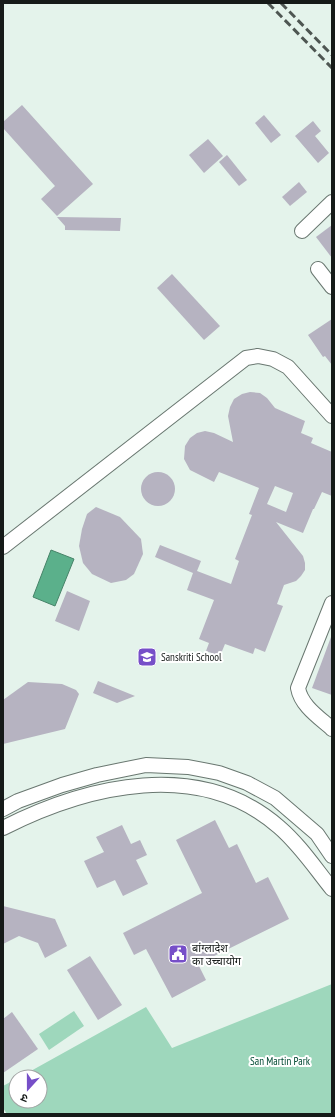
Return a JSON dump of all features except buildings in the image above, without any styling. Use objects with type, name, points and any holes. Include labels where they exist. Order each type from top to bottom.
[{"type":"street","points":[[302,231],[332,202]]},
{"type":"street","points":[[318,269],[332,287]]},
{"type":"street","points":[[3,547],[246,358],[258,356],[273,359],[288,367],[332,416]]},
{"type":"street","points":[[332,603],[298,688],[299,695],[303,703],[332,729]]},
{"type":"street","points":[[3,809],[18,801],[62,785],[90,777],[146,765],[188,767],[218,773],[247,783],[275,798],[316,834],[332,856]]},
{"type":"street","points":[[184,786],[188,767]]},
{"type":"street","points":[[3,828],[68,801],[120,787],[160,784],[194,787],[250,806],[279,827],[292,840],[332,889]]},
{"type":"street","points":[[18,801],[24,818]]},
{"type":"green space","name":"San Martin Park","points":[[332,984],[332,1114],[7,1114],[3,1108],[3,1086],[8,1083],[8,1109],[48,1109],[48,1069],[34,1069],[146,1007],[172,1048]]},
{"type":"green space","points":[[74,1011],[84,1026],[49,1050],[39,1034]]},
{"type":"shaded area","points":[[51,550],[74,559],[55,606],[33,597]]},
{"type":"railway","points":[[268,3],[332,68]]},
{"type":"railway","points":[[281,3],[332,55]]},
{"type":"place","name":"Sanskriti School","points":[[147,657]]},
{"type":"place","name":"बांग्लादेश का उच्चायोग","points":[[178,954]]}]
